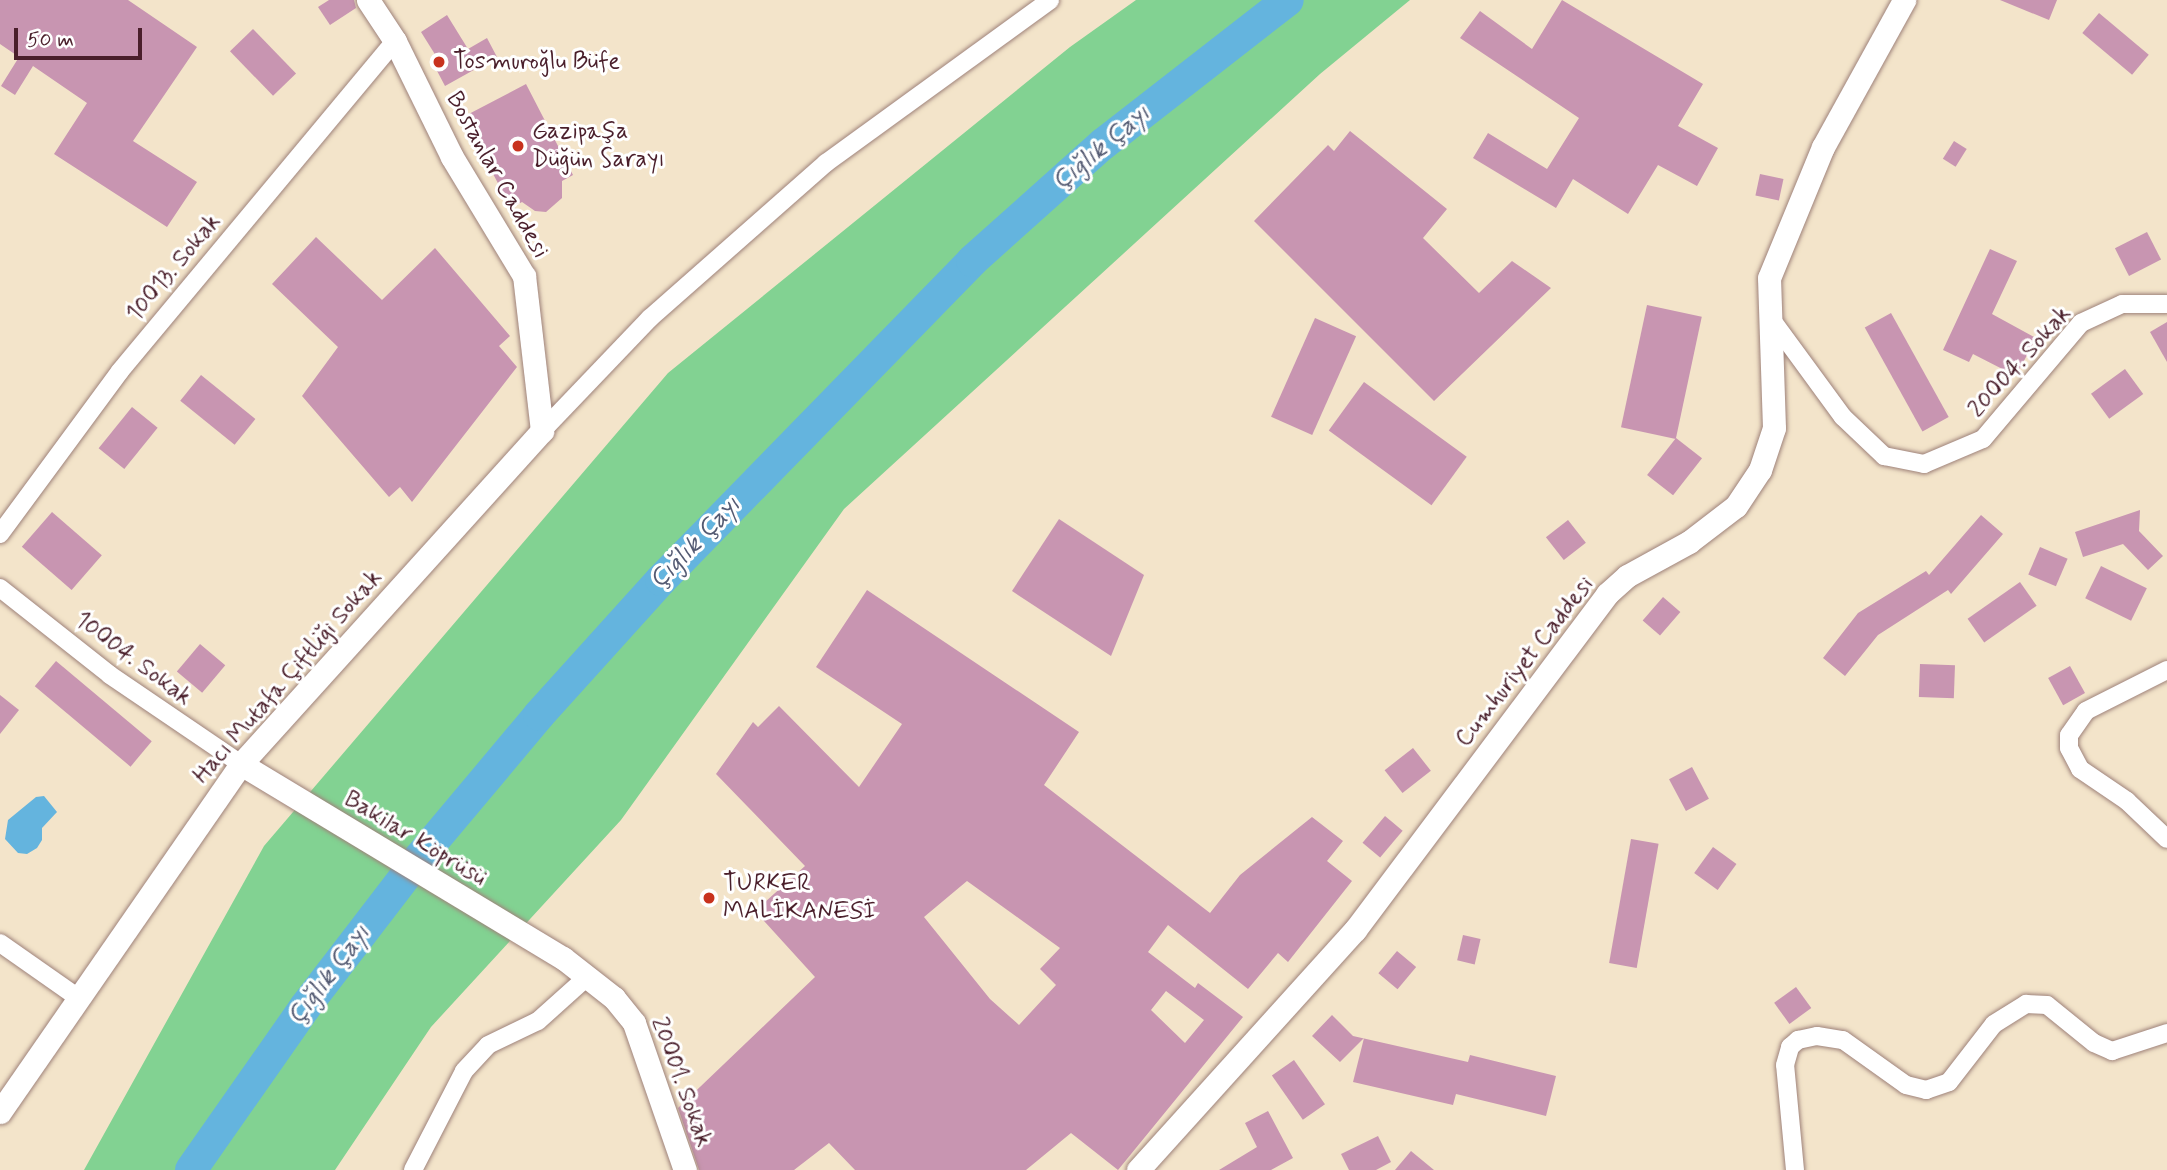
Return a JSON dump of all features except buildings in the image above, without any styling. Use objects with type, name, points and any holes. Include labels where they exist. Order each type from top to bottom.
[{"type":"street","name":"Bostanlar Caddesi","points":[[368,0],[395,41],[452,157],[524,276],[542,431]]},
{"type":"street","points":[[542,431],[650,318],[816,171],[880,120],[1050,0]]},
{"type":"street","name":"Cumhuriyet Caddesi","points":[[1138,1170],[1355,930],[1608,594],[1736,506],[1760,470],[1774,428],[1768,316],[1769,278],[1823,147],[1904,0]]},
{"type":"street","name":"10013. Sokak","points":[[0,534],[120,371],[395,41]]},
{"type":"street","name":"20004. Sokak","points":[[1768,316],[1859,432],[1884,456],[1924,464],[1983,439],[2081,323],[2122,304],[2167,304]]},
{"type":"street","name":"Hacı Mutafa Çiftliği Sokak","points":[[0,1112],[240,764],[542,431]]},
{"type":"street","name":"10004. Sokak","points":[[0,588],[110,675],[240,764]]},
{"type":"street","points":[[2167,670],[2086,711],[2069,735],[2069,748],[2080,769],[2127,801],[2167,839]]},
{"type":"street","name":"Bakilar Köprüsü","points":[[240,764],[563,958]]},
{"type":"street","points":[[0,943],[77,997]]},
{"type":"street","name":"20001. Sokak","points":[[563,958],[614,998],[634,1023],[685,1170]]},
{"type":"street","points":[[413,1170],[464,1071],[488,1045],[538,1021],[587,977]]},
{"type":"street","points":[[1795,1170],[1785,1065],[1790,1047],[1798,1040],[1817,1037],[1843,1040],[1906,1085],[1926,1090],[1949,1082],[1994,1024],[2026,1004],[2047,1005],[2094,1043],[2112,1051],[2167,1033]]},
{"type":"green space","points":[[1136,0],[1410,0],[1320,74],[844,509],[621,820],[431,1027],[335,1170],[84,1170],[264,846],[668,373],[1070,47]]},
{"type":"water","points":[[44,796],[57,812],[42,828],[42,840],[37,848],[27,854],[18,853],[5,839],[8,820],[36,797]]},
{"type":"waterway","name":"Çığlık Çayı","points":[[191,1170],[305,1007],[420,857],[539,715],[661,580],[972,261],[1103,144],[1288,0]]},
{"type":"place","name":"Tosmuroğlu Büfe","points":[[439,62]]},
{"type":"place","name":"Gazipaşa Düğün Sarayı","points":[[518,146]]},
{"type":"place","name":"TURKER MALİKANESİ","points":[[709,898]]}]
